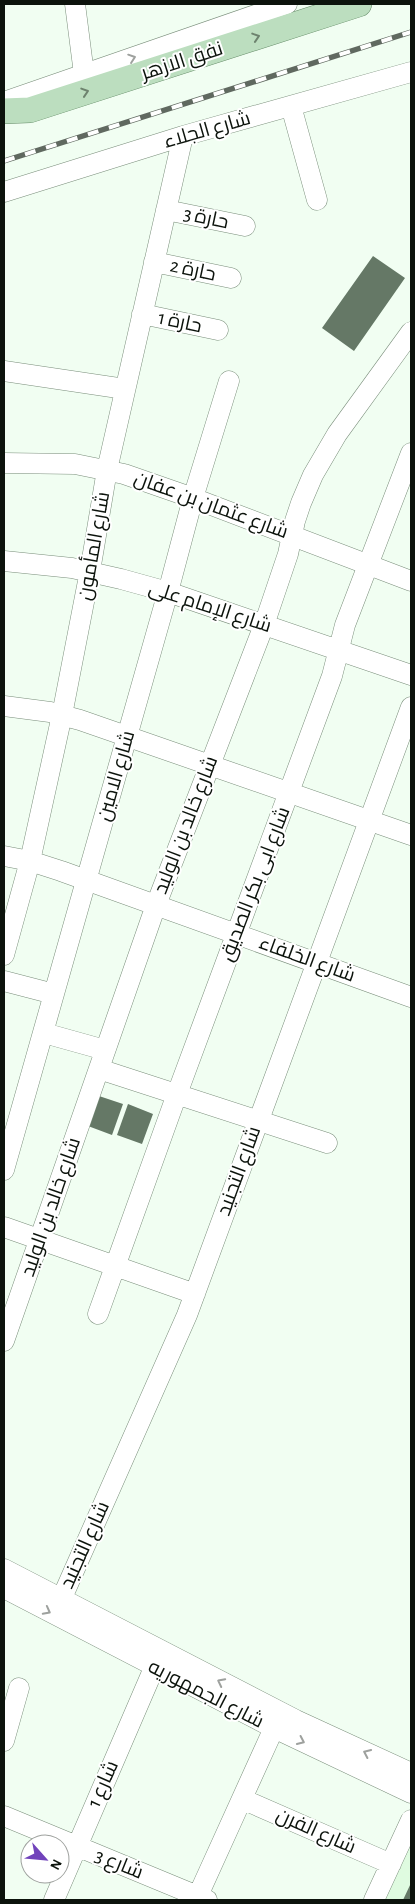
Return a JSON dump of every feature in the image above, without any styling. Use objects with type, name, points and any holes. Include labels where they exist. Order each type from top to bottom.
[{"type":"main road","name":"نفق الازهر","points":[[4,111],[30,110],[359,4]]},
{"type":"street","points":[[75,4],[84,74]]},
{"type":"street","points":[[4,102],[84,74],[239,12],[287,4]]},
{"type":"street","name":"شارع الجلاء","points":[[4,192],[183,136],[411,72]]},
{"type":"street","points":[[291,106],[317,200]]},
{"type":"street","name":"شارع المأمون","points":[[4,955],[30,861],[62,715],[90,571],[107,470],[183,136]]},
{"type":"street","name":"حارة 3","points":[[166,210],[245,226]]},
{"type":"street","name":"حارة 2","points":[[154,262],[231,278]]},
{"type":"street","name":"حارة 1","points":[[142,314],[218,330]]},
{"type":"street","name":"شارع خالد بن الوليد","points":[[4,1341],[156,905],[264,625],[288,554],[301,503],[324,454],[411,332]]},
{"type":"street","points":[[4,371],[125,389]]},
{"type":"street","name":"شارع الامين","points":[[4,1170],[193,498],[229,381]]},
{"type":"street","name":"شارع ابى بكر الصديق","points":[[98,1314],[176,1094],[332,676],[345,624],[411,453]]},
{"type":"street","name":"شارع عثمان بن عفان","points":[[4,463],[75,464],[107,470],[193,498],[292,534],[411,581]]},
{"type":"street","name":"شارع الإمام على","points":[[4,561],[90,571],[168,592],[411,675]]},
{"type":"street","points":[[4,706],[62,715],[411,835]]},
{"type":"street","name":"شارع التجنيد","points":[[61,1600],[187,1315],[411,707]]},
{"type":"street","name":"شارع الخلفاء","points":[[4,856],[30,861],[86,880],[411,997]]},
{"type":"street","points":[[4,981],[54,994]]},
{"type":"street","points":[[44,1033],[176,1094],[327,1143]]},
{"type":"street","points":[[4,1227],[195,1294]]},
{"type":"street","name":"شارع الجمهوريه","points":[[4,1569],[296,1720],[411,1773]]},
{"type":"street","name":"شارع الجمهوريه","points":[[4,1588],[154,1668],[411,1793]]},
{"type":"street","name":"شارع 1","points":[[54,1900],[154,1668]]},
{"type":"street","points":[[4,1741],[19,1688]]},
{"type":"street","points":[[200,1899],[274,1728]]},
{"type":"street","name":"شارع الفرن","points":[[242,1799],[391,1864]]},
{"type":"street","name":"شارع 3","points":[[4,1816],[200,1899]]},
{"type":"street","points":[[374,1900],[411,1820]]},
{"type":"shaded area","points":[[411,1820],[411,1900],[374,1900]]},
{"type":"building","points":[[373,256],[405,278],[354,351],[322,328]]},
{"type":"building","points":[[99,1096],[123,1104],[112,1135],[88,1126]]},
{"type":"building","points":[[128,1104],[153,1114],[142,1144],[117,1135]]},
{"type":"building","points":[[411,1883],[411,1900],[403,1900]]},
{"type":"railway","points":[[4,161],[411,32]]}]
